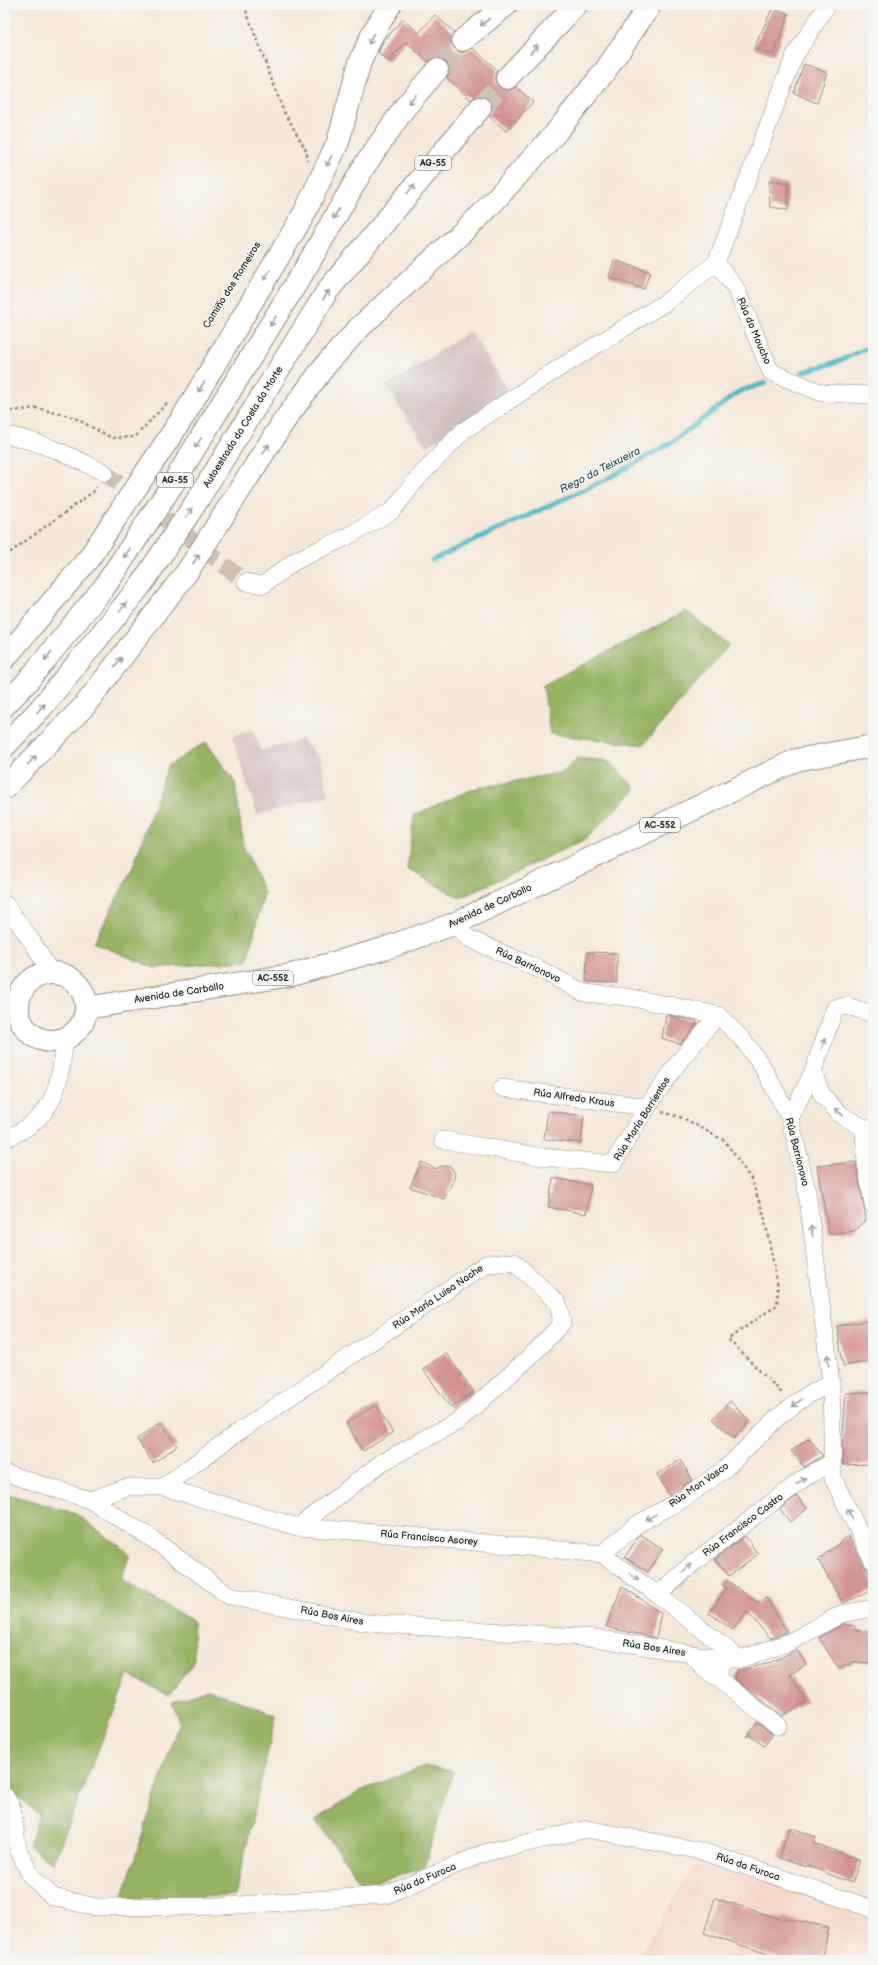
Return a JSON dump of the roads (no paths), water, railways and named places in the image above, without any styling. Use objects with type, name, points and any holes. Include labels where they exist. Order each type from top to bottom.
[{"type":"main road","points":[[5,658],[89,558],[183,417],[304,214],[338,142],[360,62],[373,33],[390,5]]},
{"type":"main road","points":[[464,40],[506,5]]},
{"type":"main road","points":[[507,78],[576,5]]},
{"type":"main road","points":[[5,788],[85,705],[187,572],[284,421],[324,367],[359,328],[483,213],[554,135],[605,71],[650,5]]},
{"type":"main road","name":"AG-55","points":[[5,705],[27,682],[105,586],[181,472],[308,264],[365,165],[405,107],[437,70]]},
{"type":"main road","name":"Autoestrada da Costa da Morte","points":[[5,746],[51,696],[141,585],[196,504],[328,290],[480,108]]},
{"type":"main road","name":"Avenida de Carballo","points":[[86,1008],[291,975],[383,949],[454,924],[796,760],[873,746]]},
{"type":"main road","points":[[50,973],[62,975],[72,979],[80,987],[85,997],[86,1008],[80,1026],[74,1034],[65,1039],[48,1041],[39,1038],[25,1027],[12,1012],[23,990],[35,978],[50,973]]},
{"type":"street","points":[[246,582],[263,584],[295,561],[348,536],[392,511],[417,479],[464,431],[548,375],[666,302],[716,263],[794,57],[827,5]]},
{"type":"street","name":"Rúa do Moucho","points":[[716,263],[735,287],[771,372],[822,393],[873,395]]},
{"type":"street","points":[[5,434],[22,437],[64,452],[105,473]]},
{"type":"street","points":[[5,904],[32,943],[50,973]]},
{"type":"street","name":"Rúa Barrionovo","points":[[454,924],[468,938],[543,971],[584,993],[627,997],[718,1015],[744,1040],[762,1066],[790,1118],[807,1191],[831,1383],[833,1478],[866,1532],[873,1561]]},
{"type":"street","points":[[790,1118],[813,1072],[835,1008],[846,1006],[873,1014]]},
{"type":"street","name":"Rúa María Barrientos","points":[[443,1140],[543,1157],[613,1164],[647,1107],[681,1059],[718,1015]]},
{"type":"street","points":[[5,1140],[22,1132],[45,1111],[56,1094],[60,1077],[65,1039]]},
{"type":"street","points":[[813,1072],[822,1095],[841,1115],[868,1128],[866,1164],[873,1205]]},
{"type":"street","name":"Rúa Alfredo Kraus","points":[[502,1088],[647,1107]]},
{"type":"street","name":"Rúa María Luisa Nache","points":[[163,1487],[234,1435],[486,1264],[514,1262],[558,1303],[562,1323],[535,1352],[460,1420],[381,1463],[298,1527]]},
{"type":"street","name":"Rúa Mon Vasco","points":[[602,1554],[636,1525],[683,1499],[725,1469],[777,1418],[806,1396],[831,1383]]},
{"type":"street","name":"Rúa Francisco Castro","points":[[658,1595],[704,1554],[803,1479],[832,1462]]},
{"type":"street","name":"Rúa Bos Aires","points":[[5,1473],[90,1500],[151,1538],[229,1596],[367,1623],[595,1638],[722,1660],[740,1659],[790,1642],[841,1614],[873,1608]]},
{"type":"street","name":"Rúa Francisco Asorey","points":[[90,1500],[127,1487],[163,1487],[298,1527],[602,1554]]},
{"type":"street","points":[[602,1554],[658,1595],[740,1659]]},
{"type":"street","name":"Rúa Bos Aires","points":[[692,1655],[704,1669],[718,1678],[778,1726]]},
{"type":"street","points":[[718,1678],[722,1660]]},
{"type":"street","name":"Rúa da Furoca","points":[[5,1796],[12,1808],[18,1849],[31,1876],[53,1897],[72,1903],[95,1907],[225,1906],[386,1895],[484,1853],[587,1829],[701,1851],[873,1909]]},
{"type":"waterway","name":"Rego da Teixueira","points":[[802,372],[837,362],[873,345]]},
{"type":"waterway","name":"Rego da Teixueira","points":[[432,560],[607,479],[669,444],[740,391],[766,383]]},
{"type":"tunnel","points":[[437,70],[463,40]]},
{"type":"tunnel","points":[[480,108],[507,78]]},
{"type":"tunnel","points":[[105,473],[246,582]]}]
